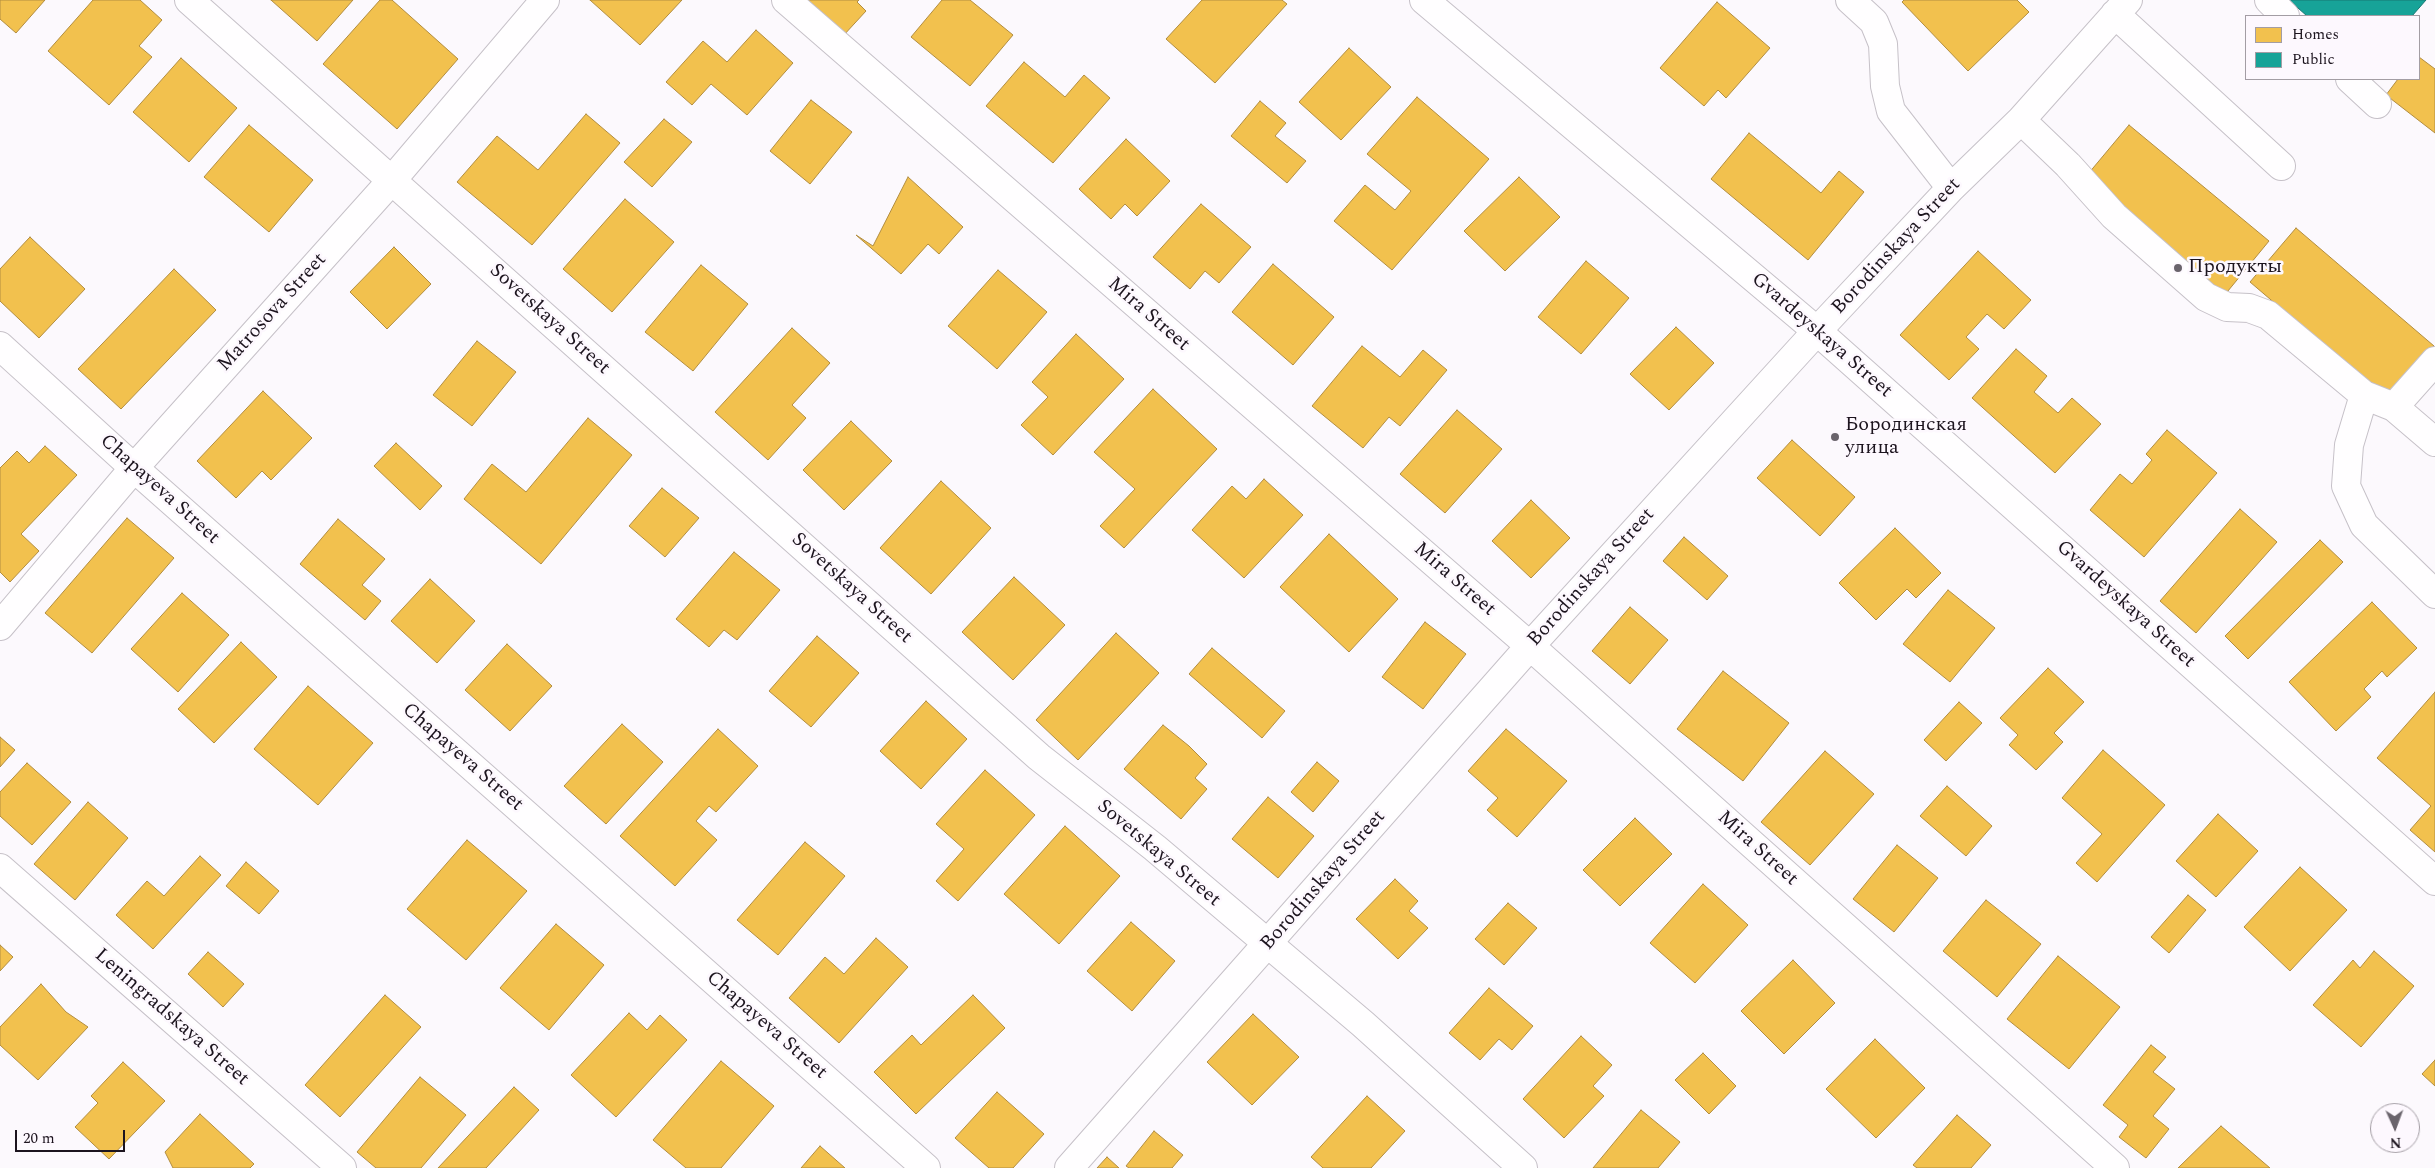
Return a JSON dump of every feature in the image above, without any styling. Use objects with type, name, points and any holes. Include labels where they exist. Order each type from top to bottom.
[{"type":"street","name":"Sovetskaya Street","points":[[189,0],[1039,757],[1155,848],[1268,946],[1363,1024],[1523,1168]]},
{"type":"street","name":"Matrosova Street","points":[[0,626],[134,468],[392,180],[545,0]]},
{"type":"street","name":"Mira Street","points":[[786,0],[1530,646],[2115,1168]]},
{"type":"street","name":"Gvardeyskaya Street","points":[[1424,0],[1817,331],[2435,881]]},
{"type":"street","points":[[1850,0],[1874,22],[1883,44],[1885,86],[1891,111],[1951,188]]},
{"type":"street","points":[[2268,0],[2284,15]]},
{"type":"street","name":"Borodinskaya Street","points":[[1069,1168],[1268,946],[1530,646],[1817,331],[1951,188],[2021,120],[2122,7]]},
{"type":"street","points":[[2122,7],[2281,166]]},
{"type":"street","points":[[2351,80],[2377,104]]},
{"type":"street","points":[[2021,120],[2068,165],[2114,216],[2206,297],[2227,307],[2249,308],[2268,315],[2364,395],[2394,407],[2435,442]]},
{"type":"street","name":"Chapayeva Street","points":[[0,346],[134,468],[926,1168]]},
{"type":"street","points":[[2394,407],[2435,361]]},
{"type":"street","points":[[2364,395],[2349,445],[2346,486],[2364,525],[2435,594]]},
{"type":"street","name":"Leningradskaya Street","points":[[0,868],[342,1168]]},
{"type":"building: Homes","points":[[0,0],[45,0],[16,33],[0,19]]},
{"type":"building: Homes","points":[[93,0],[140,0],[162,20],[139,46],[152,57],[109,105],[48,51]]},
{"type":"building: Homes","points":[[271,0],[353,0],[317,41]]},
{"type":"building: Homes","points":[[380,0],[392,0],[458,59],[397,129],[323,64]]},
{"type":"building: Homes","points":[[590,0],[682,0],[640,45]]},
{"type":"building: Homes","points":[[804,0],[859,0],[857,2],[866,11],[843,36]]},
{"type":"building: Homes","points":[[942,0],[970,0],[1013,35],[970,86],[911,37]]},
{"type":"building: Homes","points":[[1202,0],[1282,0],[1287,4],[1215,83],[1166,39]]},
{"type":"building: Homes","points":[[1904,0],[2017,0],[2029,12],[1968,71],[1902,2]]},
{"type":"building: Homes","points":[[1717,2],[1770,48],[1726,98],[1718,90],[1704,106],[1660,68]]},
{"type":"building: Homes","points":[[756,30],[793,63],[747,115],[711,84],[692,105],[666,82],[703,41],[727,62]]},
{"type":"building: Homes","points":[[1349,48],[1391,87],[1341,140],[1299,102]]},
{"type":"building: Homes","points":[[181,58],[237,108],[189,162],[133,112]]},
{"type":"building: Homes","points":[[2420,58],[2435,69],[2435,133],[2386,95],[2397,80],[2420,80]]},
{"type":"building: Homes","points":[[1024,62],[1065,97],[1084,75],[1110,98],[1053,163],[986,106]]},
{"type":"building: Homes","points":[[1417,97],[1489,159],[1392,270],[1334,221],[1365,185],[1395,210],[1411,191],[1367,154]]},
{"type":"building: Homes","points":[[811,100],[852,132],[810,184],[770,151]]},
{"type":"building: Homes","points":[[1260,101],[1286,123],[1275,136],[1306,161],[1287,183],[1231,136]]},
{"type":"building: Homes","points":[[586,114],[620,143],[532,245],[457,182],[497,136],[538,170]]},
{"type":"building: Homes","points":[[664,119],[692,142],[652,187],[624,162]]},
{"type":"building: Homes","points":[[249,125],[313,180],[269,232],[204,177]]},
{"type":"building: Homes","points":[[2129,125],[2269,241],[2223,297],[2083,180]]},
{"type":"building: Homes","points":[[1749,133],[1821,193],[1839,171],[1864,192],[1808,260],[1711,179]]},
{"type":"building: Homes","points":[[1126,139],[1170,181],[1137,216],[1125,204],[1111,219],[1079,189]]},
{"type":"building: Homes","points":[[908,177],[963,227],[939,254],[928,244],[901,274],[856,235],[873,246]]},
{"type":"building: Homes","points":[[1519,177],[1560,217],[1505,271],[1464,231]]},
{"type":"building: Homes","points":[[625,199],[674,242],[612,312],[563,269]]},
{"type":"building: Homes","points":[[1201,204],[1251,247],[1219,283],[1205,271],[1190,289],[1153,257]]},
{"type":"building: Homes","points":[[2296,228],[2434,346],[2387,399],[2250,282]]},
{"type":"building: Homes","points":[[30,237],[85,289],[39,338],[0,301],[0,269]]},
{"type":"building: Homes","points":[[394,247],[431,284],[387,329],[350,292]]},
{"type":"building: Homes","points":[[1978,251],[2031,300],[2004,329],[1987,314],[1966,337],[1979,349],[1949,380],[1900,335]]},
{"type":"building: Homes","points":[[1586,261],[1629,298],[1581,354],[1538,317]]},
{"type":"building: Homes","points":[[1273,264],[1334,317],[1293,365],[1232,312]]},
{"type":"building: Homes","points":[[701,265],[748,304],[693,371],[645,332]]},
{"type":"building: Homes","points":[[174,269],[216,310],[121,409],[78,369]]},
{"type":"building: Homes","points":[[998,270],[1047,312],[997,369],[948,326]]},
{"type":"building: Homes","points":[[1676,327],[1714,363],[1669,410],[1630,374]]},
{"type":"building: Homes","points":[[792,328],[830,363],[792,405],[806,418],[768,460],[715,412]]},
{"type":"building: Homes","points":[[1076,334],[1124,379],[1053,455],[1021,425],[1048,397],[1032,382]]},
{"type":"building: Homes","points":[[477,341],[516,372],[472,426],[433,395]]},
{"type":"building: Homes","points":[[1362,346],[1400,377],[1423,350],[1447,370],[1400,426],[1389,417],[1363,448],[1312,406]]},
{"type":"building: Homes","points":[[2016,349],[2047,376],[2034,392],[2058,413],[2072,398],[2101,424],[2055,473],[1972,398]]},
{"type":"building: Homes","points":[[1153,389],[1217,449],[1124,548],[1100,526],[1135,489],[1094,452]]},
{"type":"building: Homes","points":[[263,391],[312,438],[271,480],[262,471],[236,498],[197,461]]},
{"type":"building: Homes","points":[[1457,410],[1502,449],[1445,513],[1400,474]]},
{"type":"building: Homes","points":[[588,418],[632,455],[541,564],[464,499],[492,464],[526,492]]},
{"type":"building: Homes","points":[[851,421],[892,461],[844,510],[803,470]]},
{"type":"building: Homes","points":[[2167,430],[2217,473],[2144,557],[2090,510],[2120,474],[2132,484],[2152,460],[2146,454]]},
{"type":"building: Homes","points":[[1792,440],[1855,497],[1820,536],[1757,478]]},
{"type":"building: Homes","points":[[396,443],[442,486],[420,510],[374,466]]},
{"type":"building: Homes","points":[[45,446],[77,475],[21,534],[39,551],[10,582],[0,572],[0,468],[17,451],[29,463]]},
{"type":"building: Homes","points":[[1264,479],[1303,515],[1244,578],[1192,530],[1232,486],[1246,499]]},
{"type":"building: Homes","points":[[941,481],[991,528],[931,594],[880,548]]},
{"type":"building: Homes","points":[[662,488],[699,518],[665,557],[629,526]]},
{"type":"building: Homes","points":[[1531,500],[1570,538],[1531,578],[1492,541]]},
{"type":"building: Homes","points":[[2240,509],[2277,542],[2196,633],[2160,601]]},
{"type":"building: Homes","points":[[127,518],[174,558],[92,653],[45,613]]},
{"type":"building: Homes","points":[[338,519],[385,559],[362,585],[381,601],[365,620],[300,564]]},
{"type":"building: Homes","points":[[1895,528],[1941,573],[1916,598],[1907,589],[1876,620],[1839,583]]},
{"type":"building: Homes","points":[[1329,534],[1398,599],[1349,652],[1280,587]]},
{"type":"building: Homes","points":[[1684,537],[1728,576],[1707,600],[1663,561]]},
{"type":"building: Homes","points":[[2320,540],[2343,562],[2248,659],[2225,636]]},
{"type":"building: Homes","points":[[734,552],[780,590],[737,640],[724,630],[709,647],[676,619]]},
{"type":"building: Homes","points":[[1014,577],[1065,625],[1013,680],[962,632]]},
{"type":"building: Homes","points":[[430,579],[475,621],[437,663],[391,621]]},
{"type":"building: Homes","points":[[1948,590],[1995,628],[1950,682],[1903,644]]},
{"type":"building: Homes","points":[[182,593],[229,635],[178,692],[131,649]]},
{"type":"building: Homes","points":[[2372,602],[2417,648],[2387,677],[2382,671],[2364,689],[2371,697],[2336,731],[2289,682]]},
{"type":"building: Homes","points":[[1630,607],[1668,640],[1630,684],[1592,651]]},
{"type":"building: Homes","points":[[1425,622],[1466,654],[1423,709],[1382,677]]},
{"type":"building: Homes","points":[[1116,633],[1159,673],[1078,760],[1036,720]]},
{"type":"building: Homes","points":[[817,636],[859,673],[811,727],[769,691]]},
{"type":"building: Homes","points":[[241,642],[277,677],[214,743],[178,709]]},
{"type":"building: Homes","points":[[507,644],[552,686],[510,731],[465,690]]},
{"type":"building: Homes","points":[[1212,648],[1285,711],[1262,738],[1189,674]]},
{"type":"building: Homes","points":[[2048,668],[2084,702],[2054,733],[2063,742],[2036,770],[2009,745],[2018,735],[2000,718]]},
{"type":"building: Homes","points":[[1723,671],[1789,723],[1743,781],[1677,729]]},
{"type":"building: Homes","points":[[308,686],[373,743],[318,805],[254,749]]},
{"type":"building: Homes","points":[[2435,692],[2435,852],[2410,830],[2431,806],[2377,758]]},
{"type":"building: Homes","points":[[926,701],[967,739],[921,789],[880,751]]},
{"type":"building: Homes","points":[[1959,702],[1982,723],[1946,761],[1924,740]]},
{"type":"building: Homes","points":[[622,724],[663,762],[606,824],[564,786]]},
{"type":"building: Homes","points":[[1163,725],[1189,746],[1207,764],[1195,778],[1207,789],[1181,819],[1124,769]]},
{"type":"building: Homes","points":[[718,729],[758,766],[716,812],[709,806],[696,821],[717,840],[675,886],[620,836]]},
{"type":"building: Homes","points":[[1506,729],[1567,781],[1517,837],[1487,810],[1498,798],[1468,771]]},
{"type":"building: Homes","points":[[0,737],[15,750],[0,767]]},
{"type":"building: Homes","points":[[2103,750],[2165,805],[2097,882],[2076,863],[2102,834],[2062,798]]},
{"type":"building: Homes","points":[[1825,751],[1874,794],[1810,865],[1761,822]]},
{"type":"building: Homes","points":[[1317,762],[1339,781],[1313,812],[1291,792]]},
{"type":"building: Homes","points":[[27,763],[71,802],[32,845],[0,816],[0,792]]},
{"type":"building: Homes","points":[[985,770],[1035,815],[958,901],[936,881],[964,849],[936,824]]},
{"type":"building: Homes","points":[[1947,786],[1992,826],[1966,856],[1920,816]]},
{"type":"building: Homes","points":[[1268,797],[1314,836],[1278,878],[1232,839]]},
{"type":"building: Homes","points":[[88,802],[128,838],[75,900],[34,864]]},
{"type":"building: Homes","points":[[2218,814],[2258,851],[2216,897],[2176,861]]},
{"type":"building: Homes","points":[[1635,818],[1672,854],[1620,906],[1583,870]]},
{"type":"building: Homes","points":[[1065,826],[1120,876],[1059,944],[1004,894]]},
{"type":"building: Homes","points":[[467,840],[527,891],[466,960],[407,909]]},
{"type":"building: Homes","points":[[805,842],[845,876],[778,955],[737,920]]},
{"type":"building: Homes","points":[[1897,845],[1938,878],[1894,932],[1853,899]]},
{"type":"building: Homes","points":[[200,856],[221,875],[153,949],[116,915],[147,881],[164,896]]},
{"type":"building: Homes","points":[[246,862],[279,891],[259,914],[226,886]]},
{"type":"building: Homes","points":[[2300,867],[2347,910],[2290,971],[2244,927]]},
{"type":"building: Homes","points":[[1395,879],[1418,901],[1409,911],[1428,928],[1398,959],[1356,919]]},
{"type":"building: Homes","points":[[1703,884],[1748,925],[1695,983],[1650,943]]},
{"type":"building: Homes","points":[[2188,895],[2206,910],[2169,953],[2151,937]]},
{"type":"building: Homes","points":[[1986,900],[2041,944],[1997,997],[1943,951]]},
{"type":"building: Homes","points":[[1508,903],[1537,928],[1504,965],[1475,939]]},
{"type":"building: Homes","points":[[1131,922],[1175,961],[1132,1011],[1087,971]]},
{"type":"building: Homes","points":[[556,924],[604,965],[549,1030],[500,988]]},
{"type":"building: Homes","points":[[876,938],[908,967],[839,1043],[789,998],[825,957],[844,974]]},
{"type":"building: Homes","points":[[0,945],[13,957],[0,971]]},
{"type":"building: Homes","points":[[2374,951],[2414,986],[2361,1047],[2313,1005],[2353,960],[2360,968]]},
{"type":"building: Homes","points":[[208,952],[244,984],[223,1007],[188,974]]},
{"type":"building: Homes","points":[[2058,956],[2120,1007],[2069,1069],[2007,1019]]},
{"type":"building: Homes","points":[[1793,960],[1835,1003],[1784,1054],[1741,1011]]},
{"type":"building: Homes","points":[[41,984],[66,1012],[88,1027],[38,1080],[0,1045],[0,1027]]},
{"type":"building: Homes","points":[[1489,988],[1533,1026],[1512,1050],[1499,1039],[1480,1060],[1449,1033]]},
{"type":"building: Homes","points":[[385,995],[421,1027],[340,1117],[305,1085]]},
{"type":"building: Homes","points":[[973,995],[1005,1028],[916,1114],[874,1072],[912,1035],[921,1045]]},
{"type":"building: Homes","points":[[629,1013],[647,1030],[660,1015],[687,1040],[616,1117],[571,1075]]},
{"type":"building: Homes","points":[[1253,1014],[1299,1057],[1252,1105],[1207,1062]]},
{"type":"building: Homes","points":[[1581,1036],[1612,1065],[1593,1086],[1604,1096],[1564,1138],[1523,1099]]},
{"type":"building: Homes","points":[[1875,1039],[1925,1088],[1876,1138],[1826,1089]]},
{"type":"building: Homes","points":[[2151,1045],[2166,1057],[2153,1072],[2175,1089],[2153,1116],[2169,1129],[2146,1158],[2119,1137],[2128,1125],[2103,1105]]},
{"type":"building: Homes","points":[[1703,1053],[1736,1086],[1709,1114],[1675,1080]]},
{"type":"building: Homes","points":[[2435,1060],[2435,1086],[2422,1074]]},
{"type":"building: Homes","points":[[721,1061],[774,1106],[721,1168],[686,1168],[653,1140]]},
{"type":"building: Homes","points":[[123,1062],[165,1101],[109,1159],[75,1127],[98,1103],[91,1096]]},
{"type":"building: Homes","points":[[420,1077],[466,1115],[421,1168],[376,1168],[357,1152]]},
{"type":"building: Homes","points":[[514,1087],[539,1110],[486,1168],[438,1168]]},
{"type":"building: Homes","points":[[997,1092],[1044,1134],[1013,1168],[989,1168],[955,1138]]},
{"type":"building: Homes","points":[[1367,1096],[1405,1131],[1371,1168],[1323,1168],[1311,1157]]},
{"type":"building: Homes","points":[[1641,1110],[1680,1142],[1658,1168],[1593,1168]]},
{"type":"building: Homes","points":[[200,1114],[254,1164],[250,1168],[173,1168],[165,1152]]},
{"type":"building: Homes","points":[[1957,1115],[1991,1145],[1971,1168],[1917,1168],[1913,1165]]},
{"type":"building: Homes","points":[[2221,1126],[2270,1168],[2178,1168]]},
{"type":"building: Homes","points":[[1154,1131],[1183,1155],[1172,1168],[1129,1168],[1126,1166]]},
{"type":"building: Homes","points":[[820,1146],[845,1168],[801,1168]]},
{"type":"building: Homes","points":[[1107,1157],[1119,1168],[1097,1168]]},
{"type":"building: Public","points":[[2289,0],[2426,0],[2413,15],[2306,15]]},
{"type":"place","name":"Продукты","points":[[2178,268]]},
{"type":"place","name":"Бородинская улица","points":[[1835,437]]}]
